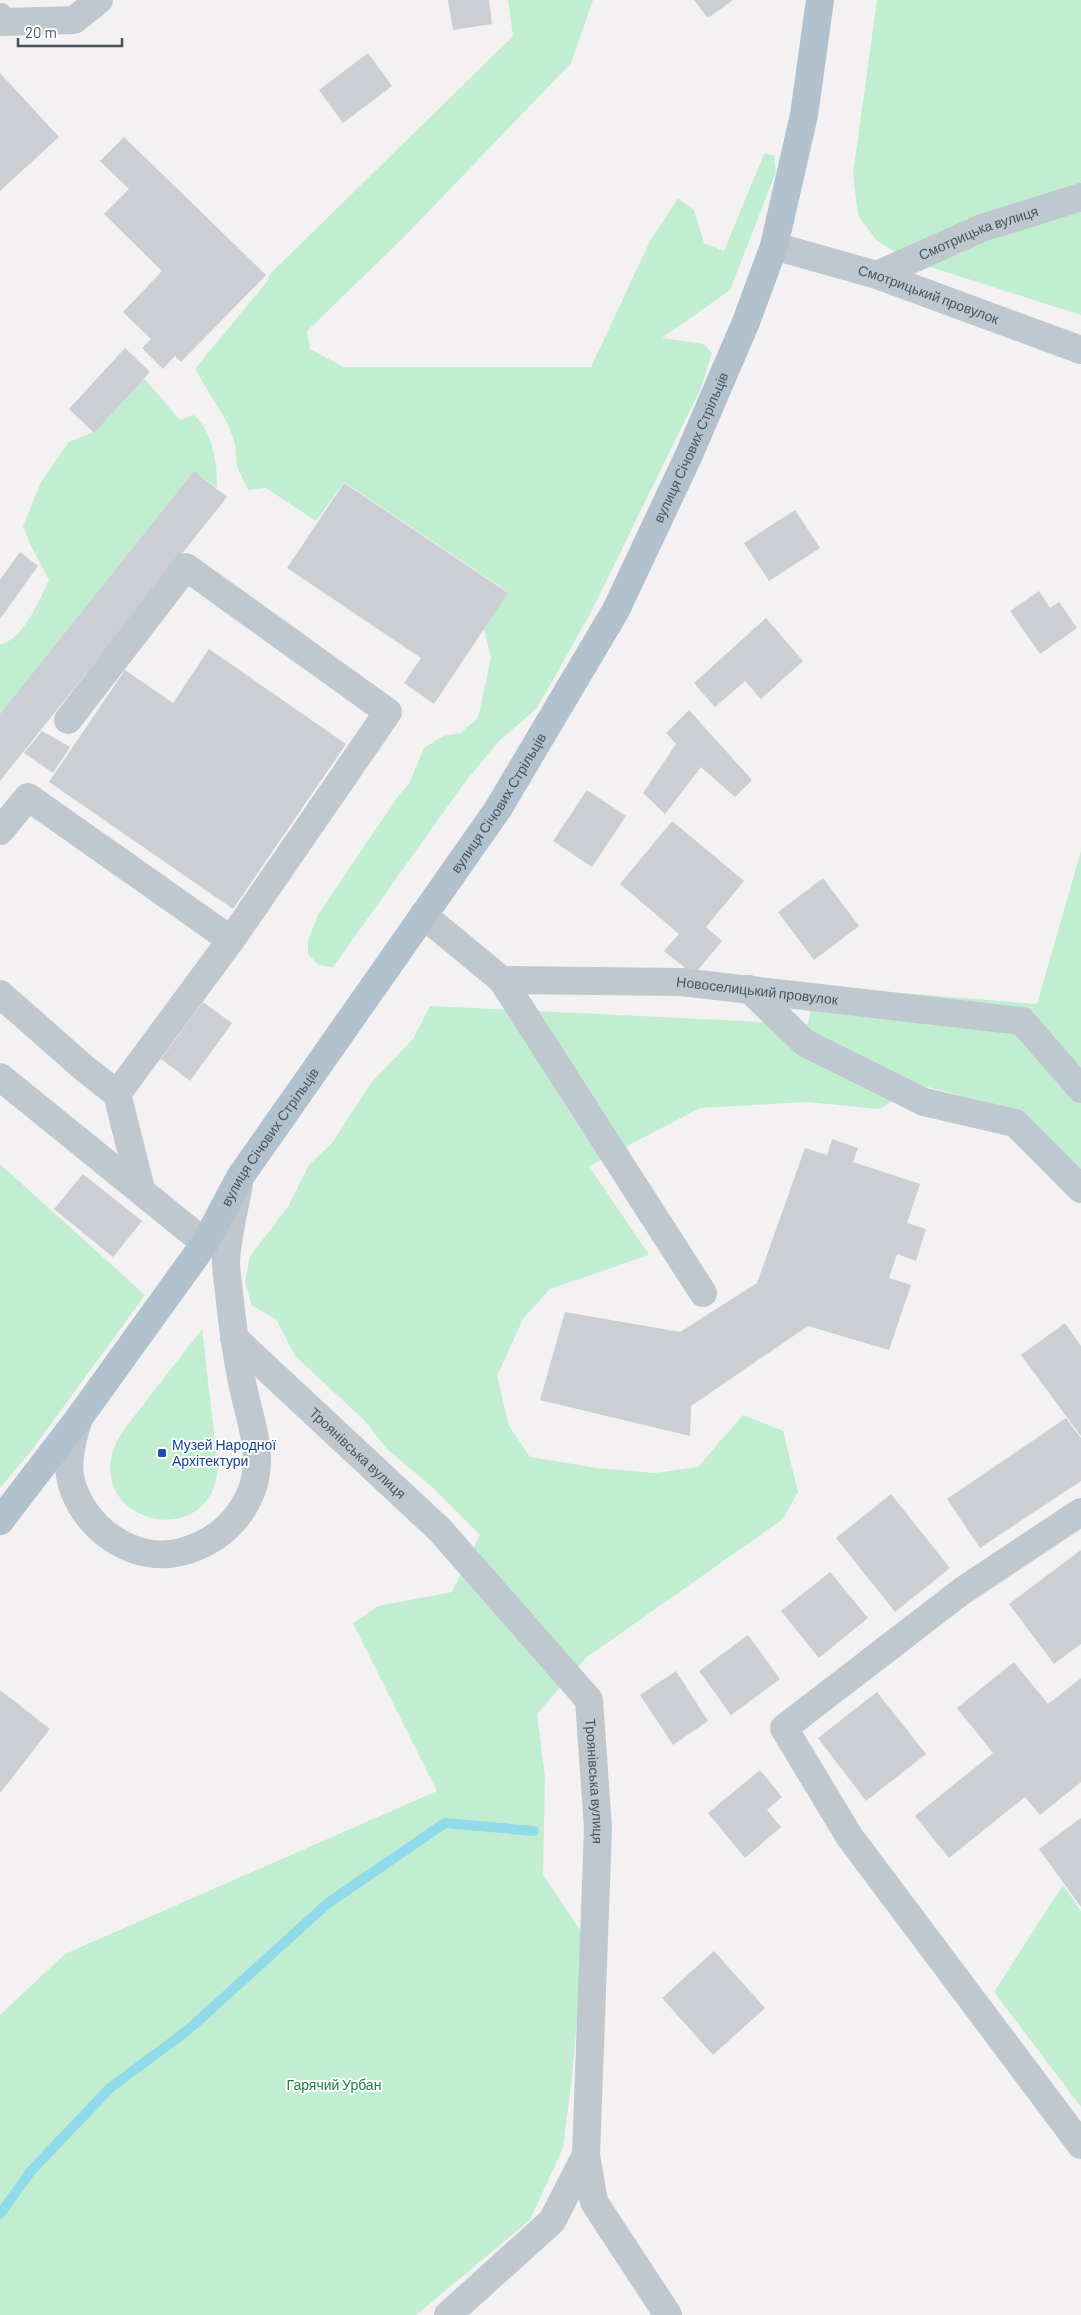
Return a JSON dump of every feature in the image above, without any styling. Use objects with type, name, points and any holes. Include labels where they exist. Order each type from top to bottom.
[{"type":"main road","name":"вулиця Січових Стрільців","points":[[0,1521],[79,1418],[205,1243],[240,1177],[498,809],[616,610],[715,394],[746,322],[774,246],[804,115],[820,0]]},
{"type":"street","points":[[0,17],[4,22],[66,10],[99,0]]},
{"type":"street","name":"Смотрицька вулиця","points":[[877,275],[982,228],[1081,197]]},
{"type":"street","name":"Смотрицький провулок","points":[[774,246],[877,275],[1081,350]]},
{"type":"street","points":[[68,720],[186,566],[388,712],[231,940],[117,1094]]},
{"type":"street","points":[[0,831],[28,797],[231,940]]},
{"type":"street","points":[[423,915],[502,980],[703,1293]]},
{"type":"street","name":"Новоселицький провулок","points":[[502,980],[681,982],[1022,1021],[1081,1089]]},
{"type":"street","points":[[749,990],[805,1043],[924,1102],[1015,1123],[1081,1189]]},
{"type":"street","points":[[0,994],[84,1068],[117,1094],[141,1189]]},
{"type":"street","points":[[0,1077],[141,1189],[205,1243]]},
{"type":"street","points":[[79,1418],[71,1447],[71,1480],[78,1501],[93,1523],[121,1544],[141,1551],[173,1554],[199,1547],[223,1533],[240,1514],[252,1487],[256,1465],[256,1445],[234,1338],[226,1261],[240,1177]]},
{"type":"street","name":"Троянівська вулиця","points":[[234,1338],[440,1530],[589,1700],[598,1828],[586,2155],[552,2221],[448,2315]]},
{"type":"street","points":[[1081,1512],[962,1591],[784,1728],[849,1836],[1081,2145]]},
{"type":"street","points":[[586,2155],[594,2202],[668,2315]]},
{"type":"green space","points":[[508,0],[593,0],[571,63],[404,237],[307,331],[310,349],[344,367],[591,367],[651,239],[678,198],[694,210],[704,243],[724,251],[764,154],[774,155],[776,172],[730,290],[662,338],[704,344],[712,353],[700,390],[591,612],[537,708],[499,741],[465,782],[333,967],[319,965],[308,954],[308,940],[318,915],[399,795],[409,784],[424,748],[443,736],[460,733],[478,718],[491,658],[484,629],[508,592],[344,482],[316,521],[266,488],[248,490],[237,466],[235,444],[228,424],[195,369],[269,279],[269,275],[513,36]]},
{"type":"green space","points":[[877,0],[1081,0],[1081,315],[908,260],[876,240],[858,215],[853,174]]},
{"type":"green space","points":[[144,378],[180,420],[194,415],[200,422],[213,448],[217,488],[194,471],[0,714],[0,645],[16,635],[30,618],[49,580],[30,544],[23,526],[41,482],[69,442],[94,432]]},
{"type":"green space","name":"Гарячий Урбан","points":[[1081,851],[1081,1173],[1012,1109],[920,1085],[879,1109],[807,1102],[700,1108],[589,1166],[649,1255],[550,1289],[523,1319],[497,1376],[509,1426],[530,1457],[597,1468],[654,1473],[698,1467],[743,1415],[783,1431],[798,1492],[783,1519],[587,1657],[537,1714],[545,1778],[543,1874],[584,1936],[572,2078],[563,2148],[530,2220],[416,2315],[0,2315],[0,2015],[65,1954],[437,1791],[353,1623],[378,1606],[452,1592],[480,1535],[432,1487],[387,1449],[365,1421],[295,1356],[276,1319],[252,1306],[245,1282],[250,1256],[288,1207],[309,1165],[333,1142],[370,1084],[413,1039],[430,1006],[808,1024],[816,986],[1037,1004]]},
{"type":"green space","points":[[0,1164],[145,1295],[32,1450],[0,1488]]},
{"type":"green space","points":[[202,1329],[217,1454],[217,1477],[204,1504],[188,1515],[169,1520],[150,1518],[132,1509],[119,1496],[111,1477],[114,1447],[126,1426]]},
{"type":"green space","points":[[1063,1885],[1081,1911],[1081,2107],[994,1992]]},
{"type":"building","points":[[448,0],[489,0],[492,24],[453,30]]},
{"type":"building","points":[[694,0],[733,0],[708,18]]},
{"type":"building","points":[[368,53],[392,86],[343,123],[319,90]]},
{"type":"building","points":[[0,73],[59,137],[0,191]]},
{"type":"building","points":[[124,137],[266,275],[181,362],[175,356],[163,369],[142,348],[151,339],[123,312],[162,271],[104,214],[129,189],[100,161]]},
{"type":"building","points":[[125,348],[150,372],[94,433],[69,409]]},
{"type":"building","points":[[194,471],[227,497],[0,781],[0,714]]},
{"type":"building","points":[[344,483],[508,593],[434,704],[404,683],[421,658],[287,568]]},
{"type":"building","points":[[795,510],[820,548],[769,581],[744,543]]},
{"type":"building","points":[[20,552],[38,566],[0,619],[0,580]]},
{"type":"building","points":[[1039,591],[1050,608],[1059,602],[1077,628],[1040,654],[1010,611]]},
{"type":"building","points":[[766,618],[803,661],[761,699],[745,681],[715,707],[694,683]]},
{"type":"building","points":[[209,649],[346,744],[233,909],[49,782],[125,670],[173,703]]},
{"type":"building","points":[[689,710],[752,780],[735,797],[701,767],[665,814],[643,793],[676,744],[666,733]]},
{"type":"building","points":[[42,731],[70,747],[53,773],[24,753]]},
{"type":"building","points":[[587,790],[626,816],[592,867],[553,841]]},
{"type":"building","points":[[672,821],[744,881],[706,927],[722,941],[694,975],[664,951],[679,934],[620,884]]},
{"type":"building","points":[[823,878],[859,926],[814,960],[778,912]]},
{"type":"building","points":[[203,1002],[232,1023],[190,1081],[161,1059]]},
{"type":"building","points":[[832,1139],[858,1148],[853,1162],[920,1184],[907,1223],[926,1229],[916,1261],[897,1254],[889,1278],[911,1285],[889,1350],[808,1326],[691,1406],[690,1436],[540,1400],[565,1312],[680,1332],[757,1283],[805,1148],[827,1155]]},
{"type":"building","points":[[83,1174],[142,1221],[113,1257],[54,1209]]},
{"type":"building","points":[[1065,1323],[1081,1346],[1081,1436],[1021,1355]]},
{"type":"building","points":[[1066,1418],[1081,1438],[1081,1481],[980,1548],[947,1499]]},
{"type":"building","points":[[891,1494],[950,1568],[895,1612],[836,1538]]},
{"type":"building","points":[[1081,1550],[1081,1644],[1054,1664],[1009,1604]]},
{"type":"building","points":[[830,1572],[868,1618],[819,1658],[781,1611]]},
{"type":"building","points":[[748,1635],[780,1679],[731,1715],[699,1671]]},
{"type":"building","points":[[1014,1662],[1048,1704],[1081,1678],[1081,1782],[1040,1815],[1025,1797],[949,1858],[915,1816],[993,1753],[957,1708]]},
{"type":"building","points":[[676,1671],[708,1721],[673,1745],[640,1695]]},
{"type":"building","points":[[0,1690],[50,1729],[0,1793]]},
{"type":"building","points":[[877,1692],[926,1754],[866,1801],[818,1738]]},
{"type":"building","points":[[760,1770],[782,1797],[767,1810],[781,1827],[745,1858],[708,1813]]},
{"type":"building","points":[[1081,1818],[1081,1907],[1039,1849]]},
{"type":"building","points":[[714,1951],[765,2008],[713,2055],[662,1998]]},
{"type":"waterway","points":[[0,2214],[31,2171],[110,2088],[188,2030],[328,1903],[445,1823],[534,1831]]},
{"type":"place","name":"Музей Народної Архітектури","points":[[162,1453]]}]
